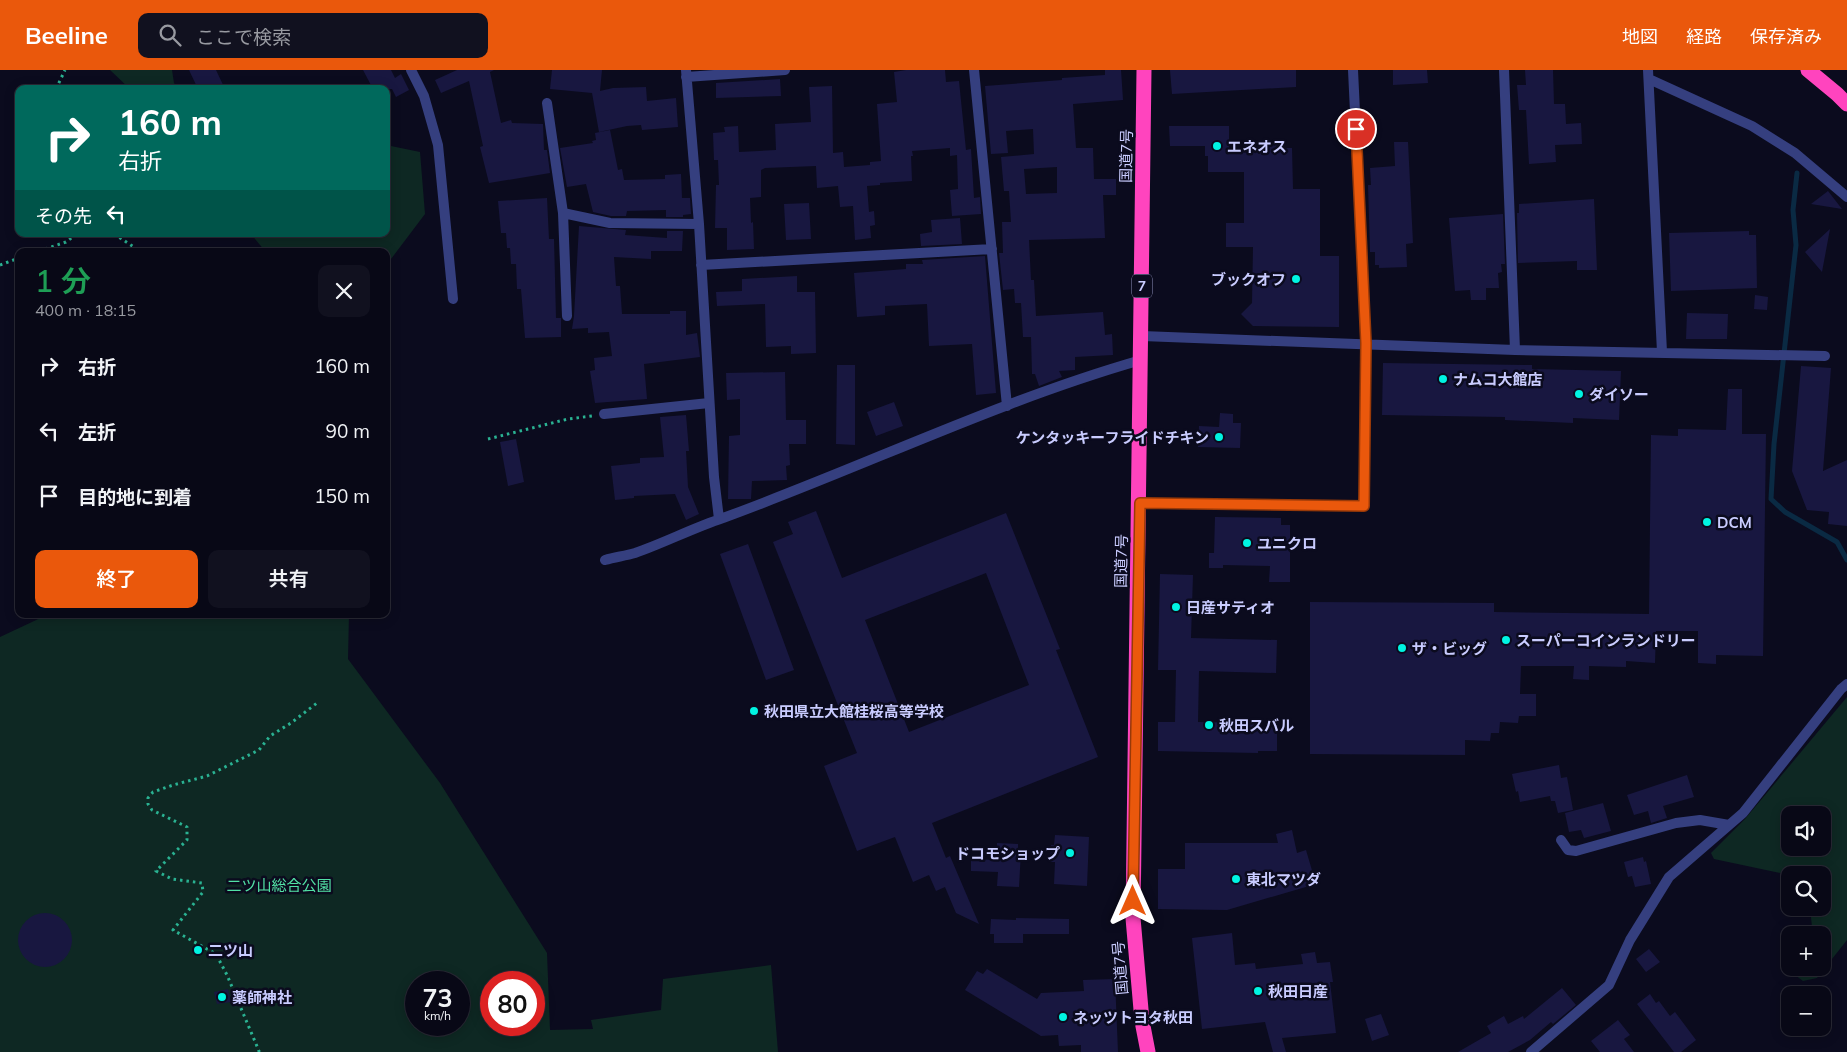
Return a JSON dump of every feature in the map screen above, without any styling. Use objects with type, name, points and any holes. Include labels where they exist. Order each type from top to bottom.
[{"type":"highway","name":"国道7号","points":[[1144,70],[1140,503],[1133,918],[1142,1021],[1148,1052]]},
{"type":"highway","points":[[1808,70],[1847,104]]},
{"type":"street","points":[[411,70],[424,96],[438,145],[453,299]]},
{"type":"street","points":[[719,519],[709,403],[699,224],[686,73],[784,70]]},
{"type":"street","points":[[974,70],[1007,406]]},
{"type":"street","points":[[1353,70],[1366,343]]},
{"type":"street","points":[[1504,70],[1515,350]]},
{"type":"street","points":[[1662,352],[1648,74],[1752,126],[1795,153],[1847,198]]},
{"type":"street","points":[[547,103],[563,212],[567,316]]},
{"type":"street","points":[[563,212],[610,223],[699,224]]},
{"type":"street","points":[[701,265],[992,249]]},
{"type":"street","points":[[1142,336],[1515,350],[1825,356]]},
{"type":"street","points":[[605,560],[634,553],[719,519],[781,497],[1007,406],[1112,368],[1141,360]]},
{"type":"street","points":[[604,414],[709,403]]},
{"type":"street","points":[[1531,1052],[1609,985],[1630,940],[1669,877],[1743,813],[1840,689],[1847,684]]},
{"type":"street","points":[[1561,840],[1568,850],[1576,851],[1676,823],[1700,820],[1729,825]]},
{"type":"lane","points":[[1140,503],[1364,506],[1366,343]]},
{"type":"path","points":[[58,85],[65,70]]},
{"type":"path","points":[[48,248],[66,242],[73,237]]},
{"type":"path","points":[[119,237],[135,248]]},
{"type":"path","points":[[0,265],[15,259]]},
{"type":"path","points":[[488,439],[568,419],[604,414]]},
{"type":"path","points":[[258,1052],[227,975],[216,954],[173,930],[203,892],[202,883],[172,878],[156,871],[187,840],[187,827],[152,810],[148,804],[148,798],[153,792],[207,776],[259,750],[270,736],[292,723],[317,702]]},
{"type":"green space","points":[[110,70],[172,70],[175,85],[126,85]]},
{"type":"green space","points":[[390,146],[420,152],[425,214],[391,259],[390,275],[390,248],[263,248],[253,237],[390,237]]},
{"type":"green space","name":"二ツ山総合公園","points":[[40,618],[349,618],[348,659],[440,783],[547,953],[550,1030],[593,1029],[591,1020],[661,1010],[663,979],[771,965],[778,1052],[0,1052],[0,637]]},
{"type":"green space","points":[[1847,697],[1847,940],[1831,960],[1831,926],[1812,926],[1811,916],[1831,916],[1831,866],[1781,866],[1781,873],[1714,859],[1711,853],[1745,819]]},
{"type":"green space","points":[[1796,976],[1819,976],[1817,978],[1803,981]]},
{"type":"building","points":[[189,70],[216,70],[223,85],[196,85]]},
{"type":"building","points":[[363,70],[391,70],[395,78],[401,74],[409,90],[396,97],[392,89],[390,89],[390,85],[371,85]]},
{"type":"building","points":[[457,70],[494,70],[490,72],[501,123],[511,120],[512,123],[543,124],[544,150],[547,150],[550,173],[489,183],[480,147],[483,146],[469,81],[441,93],[435,80]]},
{"type":"building","points":[[552,70],[602,70],[600,91],[613,88],[646,87],[647,101],[676,98],[678,127],[642,130],[641,125],[599,132],[592,93],[550,89]]},
{"type":"building","points":[[906,70],[945,70],[946,82],[959,81],[966,150],[971,149],[974,198],[980,197],[981,214],[952,216],[950,190],[958,189],[957,155],[950,156],[950,148],[912,151],[912,181],[880,183],[880,185],[867,186],[869,212],[874,211],[875,225],[870,226],[871,238],[855,240],[853,206],[840,207],[838,186],[817,188],[816,166],[765,168],[761,170],[761,197],[750,198],[754,249],[727,250],[727,228],[715,228],[716,185],[719,185],[718,160],[714,160],[713,133],[725,132],[724,127],[738,126],[739,152],[776,150],[775,124],[811,122],[809,87],[832,86],[833,153],[843,152],[844,167],[870,165],[870,162],[881,161],[877,104],[897,102],[894,72]]},
{"type":"building","points":[[1105,70],[1121,70],[1123,100],[1073,104],[1076,148],[1093,148],[1094,179],[1116,179],[1116,195],[1103,195],[1105,238],[1029,240],[1031,280],[1034,280],[1036,316],[1103,312],[1105,335],[1112,334],[1113,355],[1075,357],[1075,370],[1059,371],[1062,377],[1039,386],[1035,374],[1032,374],[1031,337],[1023,337],[1021,303],[1015,303],[1014,289],[1003,290],[999,253],[1003,253],[1002,222],[1011,222],[1009,191],[1004,191],[1001,157],[1034,154],[1033,129],[1006,131],[1008,153],[991,154],[985,86],[1105,75]],"holes":[[[1057,167],[1057,193],[1026,194],[1024,169]]]},
{"type":"building","points":[[1170,70],[1296,70],[1296,87],[1172,94]]},
{"type":"building","points":[[1393,70],[1427,70],[1428,83],[1393,85]]},
{"type":"building","points":[[1525,70],[1553,70],[1554,104],[1565,104],[1566,124],[1581,123],[1582,144],[1555,145],[1556,162],[1529,164],[1526,110],[1519,110],[1517,85],[1526,85]]},
{"type":"building","points":[[780,79],[781,96],[716,98],[716,83]]},
{"type":"building","points":[[1169,126],[1229,126],[1229,149],[1257,148],[1257,142],[1280,142],[1280,148],[1292,148],[1293,189],[1320,189],[1320,256],[1339,256],[1339,327],[1253,326],[1241,314],[1252,303],[1253,247],[1226,247],[1226,223],[1244,223],[1244,172],[1208,172],[1208,156],[1205,156],[1205,146],[1170,146]]},
{"type":"building","points":[[610,130],[618,170],[622,169],[624,180],[665,179],[665,175],[681,174],[682,198],[690,198],[691,214],[683,215],[683,217],[666,217],[666,210],[627,211],[626,216],[611,216],[593,212],[586,184],[567,187],[560,148],[593,143],[592,141],[596,140],[595,133]]},
{"type":"building","points":[[1394,142],[1408,142],[1413,243],[1406,244],[1407,267],[1379,268],[1379,265],[1375,265],[1375,252],[1370,252],[1368,185],[1371,185],[1370,168],[1395,166]]},
{"type":"building","points":[[1828,191],[1842,209],[1811,204]]},
{"type":"building","points":[[547,198],[549,239],[554,239],[556,318],[561,318],[561,337],[525,338],[521,289],[517,289],[516,264],[511,264],[510,248],[507,248],[506,233],[501,233],[498,201]]},
{"type":"building","points":[[1594,199],[1597,270],[1577,270],[1577,261],[1518,263],[1517,213],[1519,213],[1519,204]]},
{"type":"building","points":[[809,203],[811,239],[786,240],[784,204]]},
{"type":"building","points":[[1503,214],[1505,264],[1501,264],[1502,272],[1498,273],[1499,288],[1486,288],[1486,300],[1471,300],[1470,290],[1455,291],[1449,218]]},
{"type":"building","points":[[960,218],[962,244],[921,246],[920,234],[932,232],[931,220]]},
{"type":"building","points":[[579,226],[626,230],[625,235],[667,238],[667,231],[683,231],[682,251],[651,251],[651,259],[614,257],[616,286],[620,286],[622,314],[670,314],[670,311],[686,311],[686,335],[697,333],[700,357],[644,364],[647,399],[595,403],[590,371],[595,370],[594,358],[612,356],[609,332],[588,333],[588,328],[572,329]]},
{"type":"building","points":[[1830,229],[1822,272],[1805,252]]},
{"type":"building","points":[[1749,231],[1749,235],[1756,235],[1757,288],[1671,291],[1669,233]]},
{"type":"building","points":[[985,256],[996,393],[976,395],[972,344],[929,346],[927,304],[885,306],[885,315],[857,317],[854,273],[906,269],[906,264],[923,264],[922,260]]},
{"type":"building","points":[[797,276],[797,292],[815,292],[816,353],[791,354],[791,346],[766,347],[765,304],[717,306],[716,292],[742,291],[742,279]]},
{"type":"building","points":[[1755,295],[1768,297],[1767,310],[1754,309]]},
{"type":"building","points":[[1687,313],[1728,314],[1727,339],[1686,339]]},
{"type":"building","points":[[1383,363],[1532,365],[1532,369],[1621,371],[1619,420],[1573,418],[1573,423],[1505,420],[1505,417],[1382,415]]},
{"type":"building","points":[[837,365],[855,365],[855,445],[836,444]]},
{"type":"building","points":[[1801,366],[1831,368],[1823,471],[1847,460],[1847,526],[1828,524],[1829,512],[1807,510],[1792,471]]},
{"type":"building","points":[[785,372],[786,420],[806,420],[806,444],[789,444],[790,465],[786,466],[787,480],[752,481],[751,499],[728,499],[729,436],[740,435],[740,399],[727,400],[726,373]]},
{"type":"building","points":[[1728,389],[1742,389],[1742,434],[1766,434],[1763,656],[1716,655],[1716,664],[1698,663],[1698,631],[1656,631],[1655,663],[1626,661],[1626,667],[1589,666],[1589,680],[1573,679],[1574,666],[1521,666],[1520,694],[1536,694],[1536,716],[1519,716],[1518,723],[1500,722],[1499,733],[1491,733],[1490,741],[1465,740],[1465,755],[1310,754],[1310,602],[1494,603],[1494,612],[1649,614],[1651,435],[1678,436],[1678,429],[1726,430]]},
{"type":"building","points":[[894,402],[903,426],[876,436],[867,412]]},
{"type":"building","name":"ケンタッキーフライドチキン","points":[[1220,413],[1233,414],[1233,423],[1241,423],[1240,448],[1198,447],[1199,426],[1219,427]]},
{"type":"building","points":[[686,415],[689,451],[686,451],[688,487],[699,514],[686,520],[675,494],[634,496],[634,498],[615,500],[611,466],[640,463],[640,458],[664,457],[660,417]]},
{"type":"building","points":[[516,439],[524,482],[508,486],[500,442]]},
{"type":"building","points":[[816,511],[842,578],[1006,513],[1060,649],[1056,650],[1098,757],[932,823],[946,858],[950,856],[979,924],[956,913],[945,887],[936,891],[929,875],[913,882],[895,837],[857,851],[824,766],[857,753],[773,542],[793,534],[788,522]],"holes":[[[986,573],[1029,685],[909,732],[865,620]]]},
{"type":"building","name":"ユニクロ","points":[[1215,517],[1281,518],[1281,525],[1290,525],[1290,582],[1269,582],[1270,566],[1223,565],[1223,568],[1209,568],[1209,553],[1214,553]]},
{"type":"building","points":[[748,544],[794,670],[766,680],[720,554]]},
{"type":"building","points":[[1160,574],[1193,575],[1191,638],[1277,640],[1276,673],[1199,671],[1198,722],[1259,723],[1259,727],[1277,727],[1277,751],[1258,751],[1258,753],[1158,751],[1158,722],[1175,722],[1176,670],[1158,670]]},
{"type":"building","points":[[1559,765],[1561,778],[1567,777],[1573,810],[1558,813],[1555,801],[1551,801],[1550,796],[1520,802],[1512,774]]},
{"type":"building","points":[[1687,775],[1694,797],[1663,806],[1667,818],[1651,823],[1648,811],[1634,815],[1627,795]]},
{"type":"building","points":[[1603,803],[1611,831],[1584,838],[1581,830],[1569,832],[1565,813]]},
{"type":"building","name":"東北マツダ","points":[[1292,830],[1297,853],[1306,850],[1316,884],[1227,910],[1158,909],[1158,869],[1185,869],[1185,843],[1278,843],[1276,834]]},
{"type":"building","name":"ドコモショップ","points":[[1055,835],[1089,837],[1087,886],[1054,884],[1055,862],[1050,862],[1051,845],[1054,845]]},
{"type":"building","points":[[997,843],[1018,844],[1018,851],[1021,851],[1019,887],[997,886],[998,872],[971,871],[971,859],[997,860]]},
{"type":"building","points":[[1643,857],[1644,862],[1646,861],[1651,884],[1635,887],[1632,876],[1628,877],[1624,862]]},
{"type":"building","points":[[40,913],[50,913],[60,917],[68,925],[72,940],[68,955],[60,963],[50,967],[40,967],[30,963],[22,955],[18,945],[18,935],[22,925],[30,917]]},
{"type":"building","points":[[1016,918],[1069,919],[1069,934],[1023,934],[1023,943],[994,943],[994,934],[990,934],[991,919],[1016,920]]},
{"type":"building","name":"秋田日産","points":[[1232,933],[1235,965],[1255,963],[1256,969],[1303,964],[1301,954],[1315,952],[1317,963],[1330,962],[1333,982],[1330,982],[1336,1033],[1282,1038],[1286,1052],[1273,1052],[1265,1022],[1202,1029],[1192,938]]},
{"type":"building","points":[[1649,949],[1660,962],[1646,972],[1636,959]]},
{"type":"building","name":"ネッツトヨタ秋田","points":[[987,969],[1037,999],[1041,993],[1084,991],[1083,980],[1115,979],[1118,1052],[1081,1052],[1081,1045],[1059,1046],[1058,1035],[1041,1036],[965,990],[977,971],[983,974]]},
{"type":"building","points":[[1562,988],[1576,1005],[1553,1024],[1551,1022],[1530,1040],[1508,1052],[1458,1052],[1491,1033],[1487,1026],[1504,1016],[1508,1024],[1523,1016],[1524,1019]]},
{"type":"building","name":"薬師神社","points":[[228,989],[231,1002],[217,1004],[214,992]]},
{"type":"building","points":[[1650,994],[1656,1003],[1659,1001],[1670,1016],[1675,1012],[1696,1040],[1681,1052],[1674,1052],[1637,1004]]},
{"type":"building","points":[[1381,1014],[1389,1035],[1372,1041],[1365,1019]]},
{"type":"building","points":[[1618,1020],[1630,1035],[1624,1039],[1634,1052],[1600,1052],[1591,1041]]},
{"type":"waterway","points":[[1797,173],[1793,210],[1796,245],[1774,444],[1771,499],[1785,512],[1837,542],[1847,560]]},
{"type":"place","name":"エネオス","points":[[1217,146]]},
{"type":"place","name":"ブックオフ","points":[[1296,279]]},
{"type":"place","name":"ナムコ大館店","points":[[1443,379]]},
{"type":"place","name":"ダイソー","points":[[1579,394]]},
{"type":"place","name":"ケンタッキーフライドチキン","points":[[1219,437]]},
{"type":"place","name":"DCM","points":[[1707,522]]},
{"type":"place","name":"ユニクロ","points":[[1247,543]]},
{"type":"place","name":"日産サティオ","points":[[1176,607]]},
{"type":"place","name":"スーパーコインランドリー","points":[[1506,640]]},
{"type":"place","name":"ザ・ビッグ","points":[[1402,648]]},
{"type":"place","name":"秋田県立大館桂桜高等学校","points":[[754,711]]},
{"type":"place","name":"秋田スバル","points":[[1209,725]]},
{"type":"place","name":"ドコモショップ","points":[[1070,853]]},
{"type":"place","name":"東北マツダ","points":[[1236,879]]},
{"type":"place","name":"二ツ山","points":[[198,950]]},
{"type":"place","name":"秋田日産","points":[[1258,991]]},
{"type":"place","name":"薬師神社","points":[[222,997]]},
{"type":"place","name":"ネッツトヨタ秋田","points":[[1063,1017]]},
{"type":"route","points":[[1133,901],[1140,503],[1364,506],[1366,343],[1356,129]]}]
